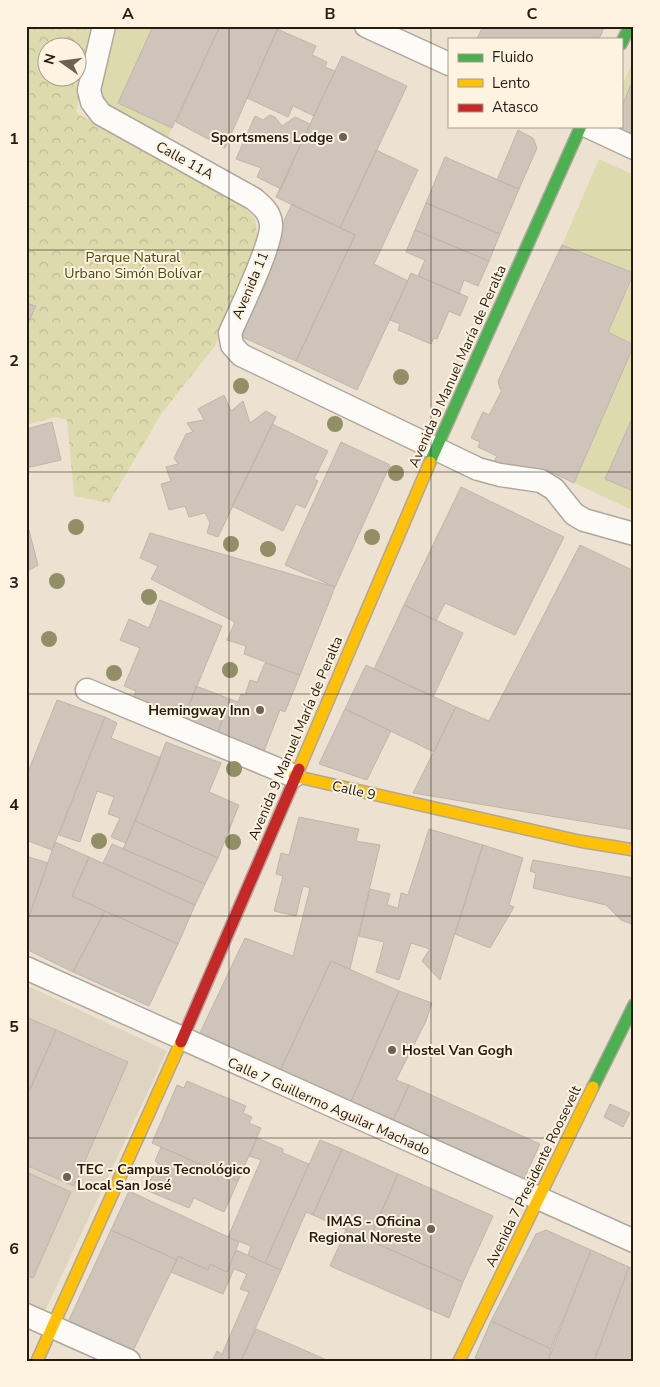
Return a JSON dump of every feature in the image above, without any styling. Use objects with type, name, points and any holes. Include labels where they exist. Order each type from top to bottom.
[{"type":"street","name":"Calle 11A","points":[[104,26],[89,90],[92,102],[100,114],[254,199],[266,209],[271,224]]},
{"type":"street","points":[[366,26],[448,64]]},
{"type":"street","points":[[622,42],[630,26]]},
{"type":"street","name":"Avenida 9 Manuel María de Peralta","points":[[37,1361],[182,1040],[436,449],[580,128]]},
{"type":"street","points":[[591,128],[634,148]]},
{"type":"street","name":"Avenida 11","points":[[271,224],[268,243],[230,334],[232,345],[241,355],[436,449]]},
{"type":"street","points":[[436,449],[478,468],[500,475],[541,481],[554,489],[574,514],[584,520],[634,534]]},
{"type":"street","name":"Calle 9","points":[[88,690],[294,776],[579,841],[634,850]]},
{"type":"street","name":"Calle 7 Guillermo Aguilar Machado","points":[[26,968],[182,1040],[634,1241]]},
{"type":"street","name":"Avenida 7 Presidente Roosevelt","points":[[459,1361],[634,1005]]},
{"type":"street","points":[[26,1315],[129,1361]]},
{"type":"shaded area","name":"TEC - Campus Tecnológico Local San José","points":[[26,985],[167,1051],[45,1311],[26,1302]]},
{"type":"green space","name":"Parque Natural Urbano Simón Bolívar","points":[[26,26],[94,26],[88,55],[88,38],[38,38],[38,88],[81,88],[76,113],[239,202],[255,219],[258,241],[215,346],[162,413],[109,503],[74,496],[67,420],[55,417],[26,425]]},
{"type":"green space","points":[[113,26],[153,26],[118,103],[172,128],[166,141],[109,111],[99,99]]},
{"type":"green space","points":[[634,59],[634,83],[632,82],[622,107],[622,85]]},
{"type":"green space","points":[[599,159],[634,175],[634,273],[562,245]]},
{"type":"green space","points":[[634,276],[634,344],[608,332]]},
{"type":"green space","points":[[634,345],[634,511],[574,483]]},
{"type":"building","points":[[153,26],[220,26],[172,128],[118,103]]},
{"type":"building","points":[[220,26],[279,26],[225,148],[176,122]]},
{"type":"building","points":[[483,26],[600,26],[604,28],[599,38],[477,38]]},
{"type":"building","points":[[277,29],[316,46],[312,55],[327,62],[325,67],[335,71],[314,116],[293,106],[288,117],[247,98]]},
{"type":"building","name":"Sportsmens Lodge","points":[[342,56],[407,86],[340,228],[276,197]]},
{"type":"building","points":[[632,82],[634,83],[634,136],[617,128],[622,128],[622,107]]},
{"type":"building","points":[[270,115],[275,117],[282,126],[295,117],[310,124],[281,189],[257,177],[261,168],[236,159],[255,116],[263,120]]},
{"type":"building","points":[[518,130],[533,138],[537,148],[519,189],[497,180]]},
{"type":"building","points":[[376,150],[418,170],[374,264],[408,281],[357,390],[296,361],[355,235],[340,228]]},
{"type":"building","points":[[445,157],[519,189],[500,234],[426,203]]},
{"type":"building","points":[[426,203],[500,234],[489,261],[415,230]]},
{"type":"building","points":[[292,204],[355,235],[296,361],[240,336],[268,279],[258,275]]},
{"type":"building","points":[[415,230],[489,261],[478,286],[464,280],[459,294],[418,276],[425,260],[406,252]]},
{"type":"building","points":[[562,245],[634,273],[608,332],[634,345],[574,483],[545,469],[540,477],[520,466],[517,471],[494,461],[497,456],[478,447],[480,442],[471,438],[483,412],[489,415],[502,390],[498,381]]},
{"type":"building","points":[[411,273],[468,297],[460,316],[449,311],[437,339],[434,338],[431,344],[398,330],[400,324],[390,320]]},
{"type":"building","points":[[26,303],[36,306],[26,327]]},
{"type":"building","points":[[224,395],[231,411],[243,401],[250,423],[266,411],[276,417],[218,537],[207,533],[210,523],[205,513],[189,517],[185,506],[169,510],[161,484],[171,481],[166,467],[178,464],[174,458],[186,434],[193,432],[187,423],[204,420],[198,409]]},
{"type":"building","points":[[634,414],[634,490],[633,491],[605,479]]},
{"type":"building","points":[[52,422],[61,460],[26,468],[26,429]]},
{"type":"building","points":[[272,424],[328,451],[314,479],[318,481],[305,508],[296,504],[283,531],[232,506]]},
{"type":"building","points":[[341,442],[390,465],[335,587],[285,565]]},
{"type":"building","points":[[461,487],[564,537],[515,635],[445,603],[436,621],[404,605]]},
{"type":"building","points":[[29,530],[38,565],[26,572],[26,532]]},
{"type":"building","points":[[150,533],[335,587],[300,675],[244,654],[246,646],[227,640],[235,622],[151,579],[158,566],[140,558]]},
{"type":"building","points":[[580,545],[634,571],[634,830],[413,793],[456,707],[489,721]]},
{"type":"building","points":[[160,600],[222,626],[187,710],[175,705],[170,717],[132,701],[136,691],[124,686],[140,648],[120,640],[129,619],[149,628]]},
{"type":"building","points":[[404,605],[463,633],[433,697],[374,669]]},
{"type":"building","points":[[265,663],[300,675],[285,712],[280,710],[264,751],[218,733],[230,699],[238,702],[241,694],[245,695],[250,680],[257,682]]},
{"type":"building","points":[[366,665],[456,707],[434,752],[345,709]]},
{"type":"building","points":[[196,686],[230,699],[217,734],[183,721]]},
{"type":"building","points":[[57,700],[105,717],[52,850],[26,840],[26,777]]},
{"type":"building","points":[[345,709],[391,731],[367,780],[319,764]]},
{"type":"building","points":[[105,717],[117,723],[111,738],[161,758],[126,843],[111,837],[120,818],[108,814],[114,797],[97,791],[80,842],[59,835]]},
{"type":"building","points":[[166,742],[221,763],[209,792],[239,805],[218,858],[135,821]]},
{"type":"building","points":[[299,817],[359,829],[356,841],[380,845],[350,969],[331,961],[279,1073],[198,1037],[245,938],[293,956],[310,888],[303,886],[296,916],[274,911],[283,876],[276,874],[281,853],[289,855]]},
{"type":"building","points":[[135,821],[218,858],[205,884],[123,849]]},
{"type":"building","points":[[429,829],[483,845],[440,980],[422,961],[430,949],[411,943],[399,980],[376,972],[384,942],[359,936],[370,889],[390,894],[387,905],[398,908],[401,893],[408,895]]},
{"type":"building","points":[[55,842],[89,857],[72,896],[105,911],[73,972],[26,949],[26,925]]},
{"type":"building","points":[[112,844],[205,884],[195,905],[103,863]]},
{"type":"building","points":[[483,845],[523,858],[509,905],[514,907],[490,948],[455,934]]},
{"type":"building","points":[[26,856],[48,863],[26,925]]},
{"type":"building","points":[[89,857],[195,905],[178,944],[72,896]]},
{"type":"building","points":[[533,860],[634,878],[634,925],[621,920],[606,905],[533,888],[536,873],[530,871]]},
{"type":"building","points":[[105,911],[178,944],[149,1006],[73,972]]},
{"type":"building","points":[[331,961],[399,991],[350,1104],[279,1073]]},
{"type":"building","name":"Hostel Van Gogh","points":[[399,991],[432,1003],[426,1021],[396,1080],[409,1085],[391,1125],[350,1104]]},
{"type":"building","points":[[26,1017],[56,1030],[31,1088],[26,1086]]},
{"type":"building","points":[[56,1030],[128,1062],[74,1186],[26,1165],[26,1097]]},
{"type":"building","points":[[187,1081],[246,1106],[243,1113],[252,1117],[249,1123],[261,1128],[238,1181],[152,1143],[177,1085],[184,1088]]},
{"type":"building","points":[[409,1085],[540,1144],[523,1181],[391,1125]]},
{"type":"building","points":[[610,1104],[630,1113],[623,1127],[604,1117]]},
{"type":"building","points":[[257,1138],[283,1149],[283,1153],[309,1164],[265,1263],[248,1255],[251,1246],[228,1237],[261,1160],[249,1156]]},
{"type":"building","points":[[320,1140],[342,1149],[313,1215],[306,1212],[281,1270],[265,1263]]},
{"type":"building","points":[[161,1147],[238,1181],[224,1212],[194,1198],[189,1208],[146,1190],[158,1163],[155,1161]]},
{"type":"building","points":[[342,1149],[398,1174],[369,1240],[313,1215]]},
{"type":"building","points":[[26,1172],[71,1192],[33,1278],[26,1275]]},
{"type":"building","points":[[398,1174],[493,1216],[463,1282],[369,1240]]},
{"type":"building","points":[[129,1191],[239,1242],[227,1272],[210,1264],[208,1270],[178,1256],[177,1260],[111,1230]]},
{"type":"building","points":[[111,1230],[177,1260],[132,1353],[68,1322]]},
{"type":"building","points":[[346,1230],[463,1282],[449,1318],[330,1266]]},
{"type":"building","points":[[546,1230],[591,1250],[551,1349],[491,1321],[536,1234]]},
{"type":"building","points":[[236,1250],[281,1270],[241,1361],[212,1361],[217,1351],[222,1354],[249,1292],[240,1289],[247,1274],[234,1269],[223,1294],[171,1272],[178,1256],[208,1270],[210,1264],[227,1272]]},
{"type":"building","points":[[591,1250],[629,1267],[594,1361],[548,1361]]},
{"type":"building","points":[[629,1267],[634,1269],[634,1361],[594,1361]]},
{"type":"building","points":[[491,1321],[551,1349],[548,1361],[486,1361],[475,1358]]},
{"type":"building","points":[[256,1329],[329,1361],[241,1361]]},
{"type":"traffic: fast","points":[[622,42],[630,26]]},
{"type":"traffic: fast","points":[[430,462],[580,128]]},
{"type":"traffic: fast","points":[[593,1087],[634,1005]]},
{"type":"traffic: slow","points":[[299,769],[430,462]]},
{"type":"traffic: slow","points":[[294,776],[579,841],[634,850]]},
{"type":"traffic: slow","points":[[37,1361],[181,1042]]},
{"type":"traffic: slow","points":[[459,1361],[593,1087]]},
{"type":"traffic: jam","points":[[181,1042],[299,769]]},
{"type":"place","name":"Sportsmens Lodge","points":[[343,137]]},
{"type":"place","name":"Hemingway Inn","points":[[260,710]]},
{"type":"place","name":"Hostel Van Gogh","points":[[392,1050]]},
{"type":"place","name":"TEC - Campus Tecnológico Local San José","points":[[67,1177]]},
{"type":"place","name":"IMAS - Oficina Regional Noreste","points":[[431,1229]]}]
